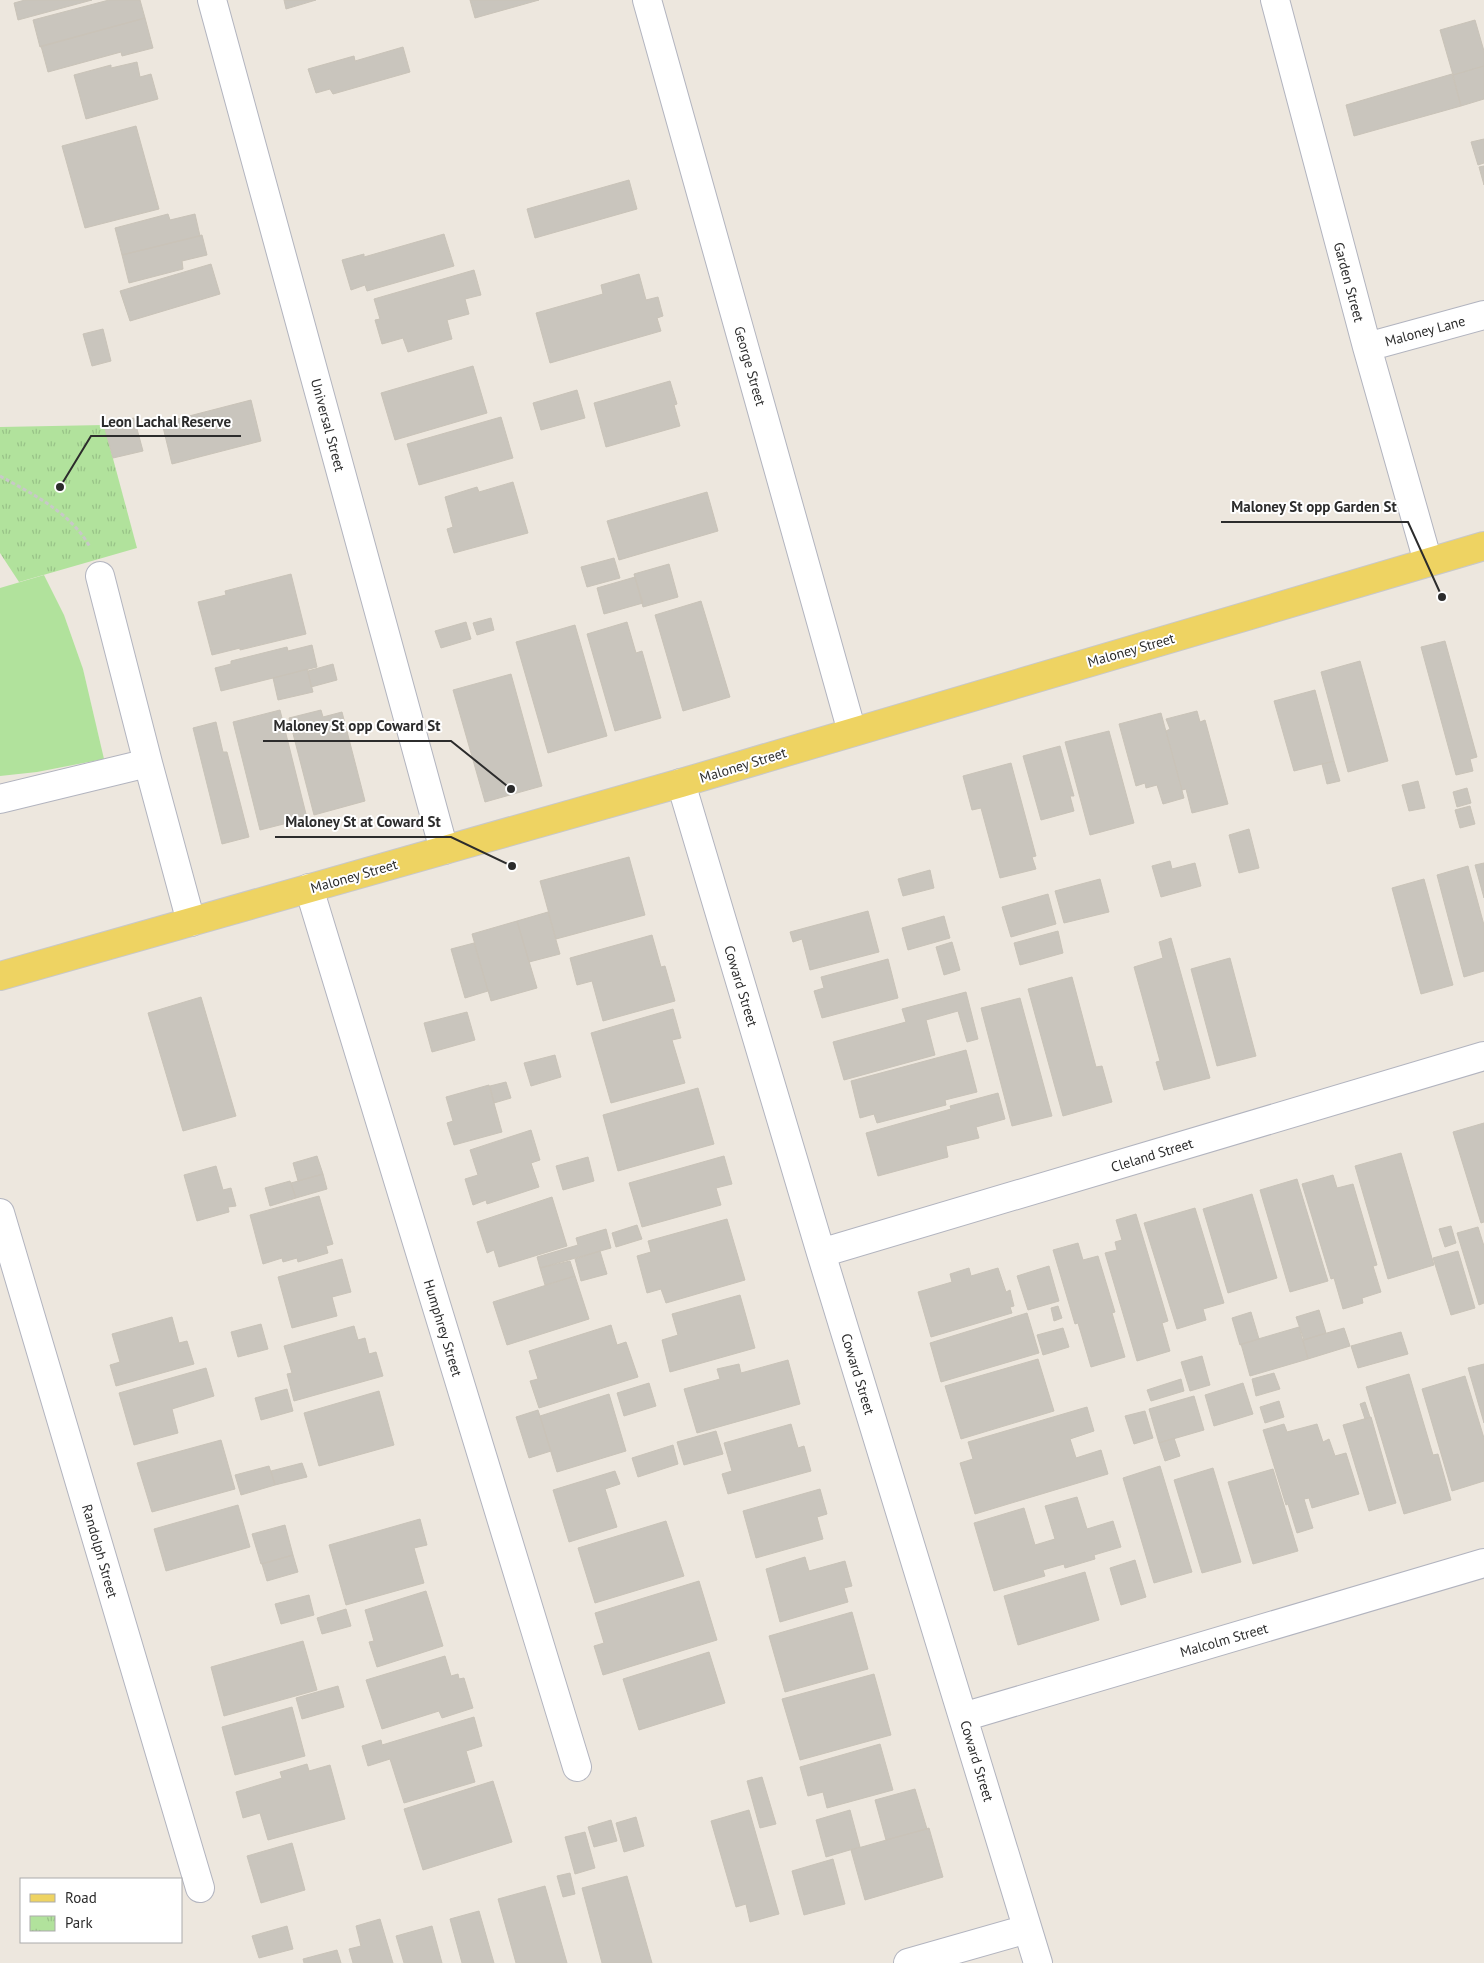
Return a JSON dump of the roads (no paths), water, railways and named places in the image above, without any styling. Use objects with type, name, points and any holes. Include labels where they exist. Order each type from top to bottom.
[{"type":"main road","name":"Maloney Street","points":[[0,976],[681,783],[1484,546]]},
{"type":"street","name":"Universal Street","points":[[212,0],[444,850]]},
{"type":"street","name":"George Street","points":[[647,0],[852,732]]},
{"type":"street","name":"Garden Street","points":[[1275,0],[1367,347],[1428,562]]},
{"type":"street","name":"Maloney Lane","points":[[1367,347],[1484,315]]},
{"type":"street","points":[[100,576],[191,922]]},
{"type":"street","points":[[0,799],[148,763]]},
{"type":"street","name":"Coward Street","points":[[681,783],[820,1253],[1038,1963]]},
{"type":"street","name":"Humphrey Street","points":[[310,888],[577,1767]]},
{"type":"street","name":"Cleland Street","points":[[820,1253],[1484,1056]]},
{"type":"street","name":"Randolph Street","points":[[0,1213],[200,1888]]},
{"type":"street","name":"Malcolm Street","points":[[963,1717],[1484,1563]]},
{"type":"street","points":[[908,1963],[1027,1929]]},
{"type":"place","name":"Leon Lachal Reserve","points":[[60,487]]},
{"type":"place","name":"Maloney St opp Garden St","points":[[1442,597]]},
{"type":"place","name":"Maloney St opp Coward St","points":[[511,789]]},
{"type":"place","name":"Maloney St at Coward St","points":[[512,866]]}]
